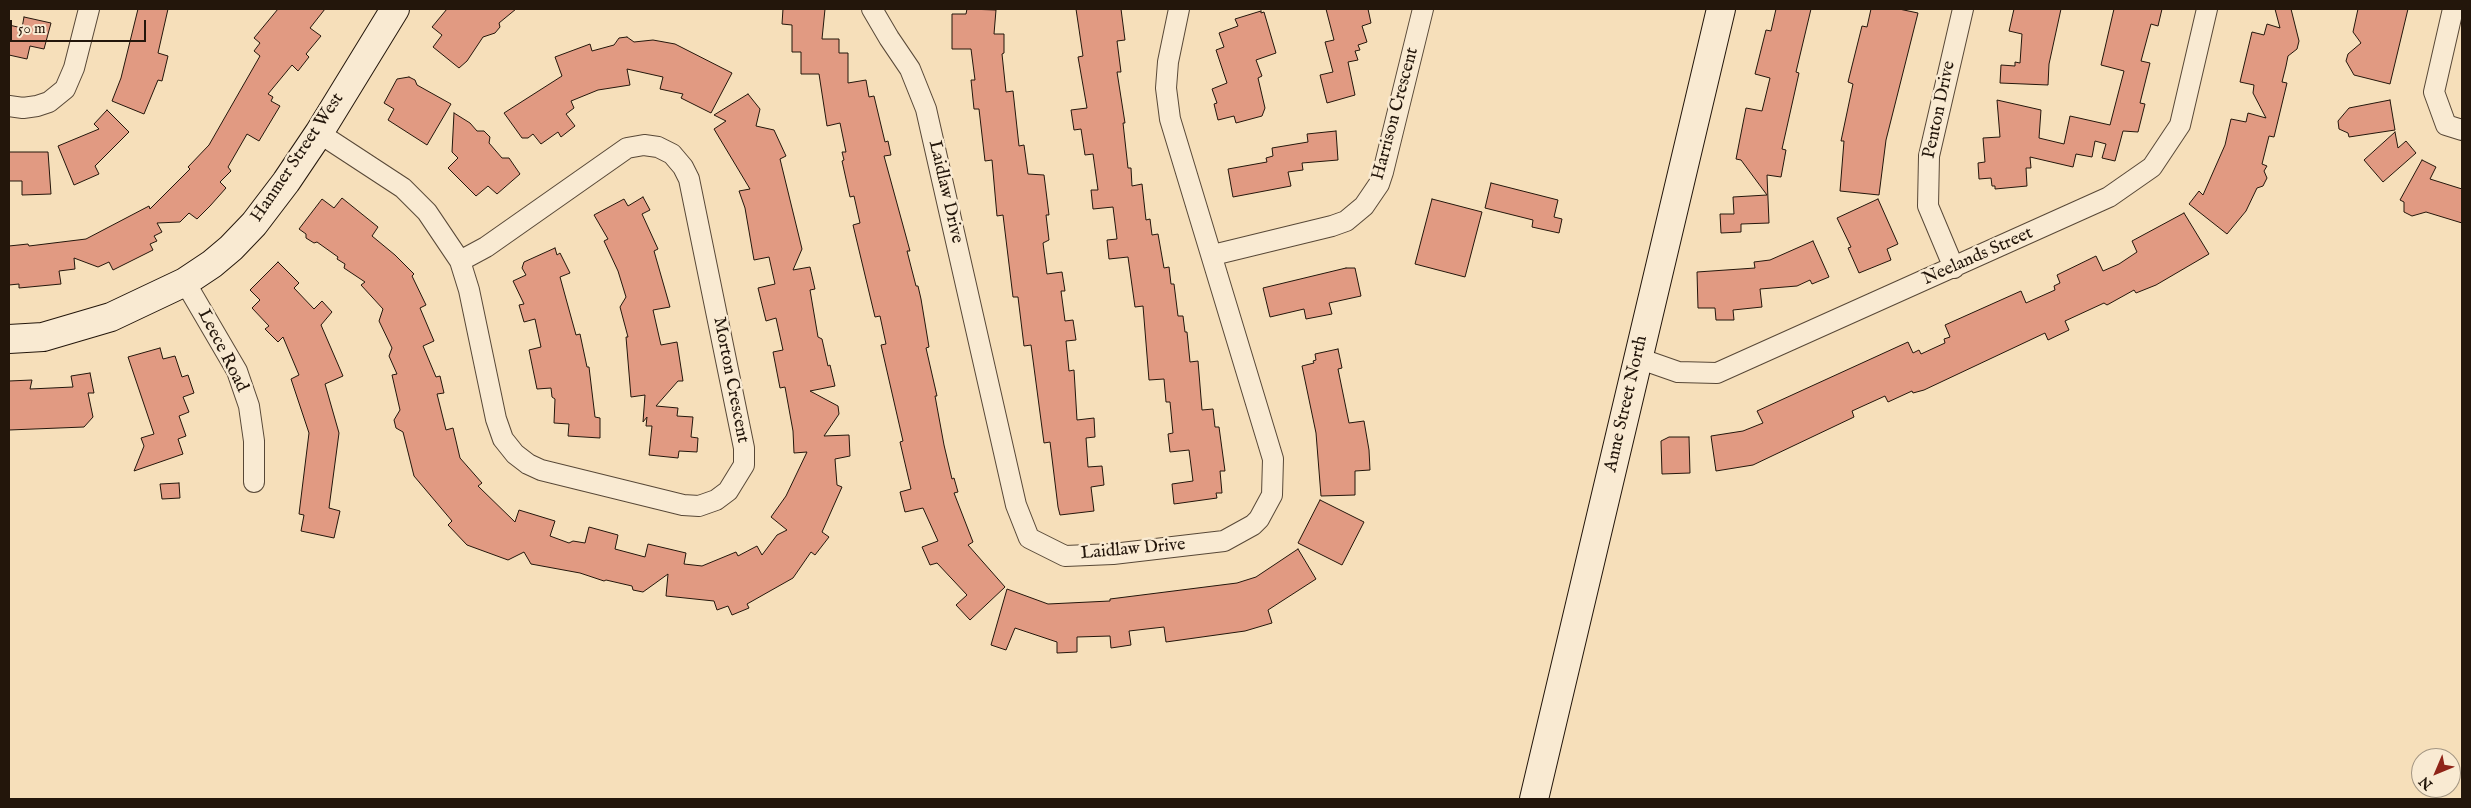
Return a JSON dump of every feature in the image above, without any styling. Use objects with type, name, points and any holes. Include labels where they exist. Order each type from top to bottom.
[{"type":"street","points":[[9,106],[23,108],[37,106],[49,102],[65,89],[74,68],[89,9]]},
{"type":"street","name":"Hanmer Street West","points":[[9,339],[43,337],[111,317],[185,282],[212,264],[254,224],[319,133],[395,9]]},
{"type":"street","name":"Laidlaw Drive","points":[[872,9],[910,69],[926,109],[1016,505],[1029,538],[1065,556],[1113,554],[1224,541],[1244,532],[1259,519],[1272,495],[1273,459],[1213,255],[1170,119],[1166,88],[1167,70],[1178,9]]},
{"type":"street","name":"Harrison Crescent","points":[[1213,255],[1332,226],[1346,221],[1364,206],[1379,184],[1383,172],[1423,9]]},
{"type":"street","name":"Anne Street North","points":[[1534,799],[1720,9]]},
{"type":"street","name":"Penton Drive","points":[[1954,268],[1928,206],[1928,156],[1963,9]]},
{"type":"street","name":"Neelands Street","points":[[1638,358],[1678,372],[1717,372],[1954,268],[2109,197],[2152,167],[2180,125],[2207,9]]},
{"type":"street","points":[[2453,9],[2434,92],[2446,125],[2462,130]]},
{"type":"street","name":"Morton Crescent","points":[[319,133],[403,188],[427,212],[460,261],[469,290],[496,419],[503,439],[515,454],[528,464],[541,470],[683,505],[699,506],[716,500],[728,491],[744,465],[744,448],[690,185],[683,167],[672,154],[658,147],[644,145],[627,148],[486,247],[460,261]]},
{"type":"street","name":"Leece Road","points":[[185,282],[237,371],[249,406],[254,441],[254,482]]},
{"type":"building","points":[[138,9],[168,9],[158,53],[168,56],[162,81],[158,80],[144,114],[112,101],[121,78]]},
{"type":"building","points":[[278,9],[325,9],[310,28],[321,36],[306,54],[309,57],[298,71],[292,65],[268,94],[273,97],[271,101],[280,106],[259,141],[247,134],[228,167],[231,171],[220,182],[226,188],[210,206],[197,219],[189,213],[180,222],[157,223],[162,232],[154,236],[157,241],[150,244],[153,250],[113,270],[109,262],[98,267],[74,258],[75,269],[59,271],[61,284],[19,288],[19,284],[9,285],[9,246],[28,244],[29,246],[86,239],[149,206],[150,209],[190,169],[188,167],[209,145],[260,56],[254,51],[260,43],[254,38]]},
{"type":"building","points":[[447,9],[516,9],[499,23],[500,27],[495,33],[483,37],[467,61],[459,68],[433,47],[442,35],[432,27]]},
{"type":"building","points":[[783,9],[825,9],[822,39],[839,39],[839,53],[848,53],[848,83],[866,80],[869,97],[874,96],[885,142],[888,141],[891,155],[884,156],[910,251],[907,251],[916,286],[918,286],[921,299],[929,347],[926,348],[937,396],[935,396],[944,445],[952,479],[954,478],[958,492],[954,493],[973,542],[968,545],[1005,587],[970,620],[956,605],[967,595],[937,563],[930,565],[922,547],[938,541],[923,508],[905,512],[900,492],[911,489],[900,442],[903,441],[881,345],[886,344],[880,316],[875,317],[853,225],[860,223],[854,196],[850,197],[842,161],[844,160],[842,152],[846,152],[840,123],[827,126],[819,74],[801,74],[801,52],[792,52],[792,25],[782,24]]},
{"type":"building","points":[[967,9],[996,10],[994,34],[1004,34],[1004,53],[1002,54],[1006,92],[1013,91],[1019,146],[1024,145],[1028,174],[1044,175],[1049,215],[1046,215],[1049,240],[1043,243],[1047,274],[1062,272],[1065,291],[1061,291],[1065,321],[1073,320],[1076,340],[1066,341],[1069,371],[1074,370],[1077,420],[1094,418],[1095,437],[1086,438],[1088,467],[1102,466],[1104,485],[1091,487],[1094,511],[1060,515],[1050,442],[1044,443],[1031,345],[1024,346],[1018,297],[1013,297],[1003,215],[997,216],[992,160],[985,161],[979,109],[974,109],[971,80],[975,80],[971,49],[952,49],[952,14],[966,14]]},
{"type":"building","points":[[1076,9],[1121,9],[1125,40],[1117,41],[1121,72],[1117,72],[1125,123],[1123,123],[1128,168],[1131,168],[1132,186],[1142,184],[1146,220],[1150,219],[1152,235],[1158,234],[1164,268],[1169,267],[1171,284],[1174,284],[1178,316],[1183,316],[1185,332],[1187,332],[1190,362],[1198,361],[1202,410],[1213,409],[1215,427],[1219,427],[1225,471],[1220,471],[1222,493],[1216,493],[1217,498],[1174,504],[1172,484],[1193,481],[1189,450],[1170,452],[1168,434],[1173,433],[1170,402],[1166,402],[1164,379],[1149,380],[1143,306],[1135,307],[1128,257],[1109,259],[1107,240],[1117,239],[1113,207],[1093,209],[1091,190],[1098,190],[1093,154],[1085,155],[1081,129],[1074,130],[1071,110],[1087,108],[1078,57],[1083,56]]},
{"type":"building","points":[[1326,9],[1368,9],[1371,23],[1362,26],[1367,42],[1358,45],[1360,50],[1355,51],[1358,60],[1348,62],[1355,95],[1327,103],[1320,75],[1333,72],[1325,42],[1334,40]]},
{"type":"building","points":[[1776,9],[1811,9],[1796,72],[1799,73],[1782,149],[1786,150],[1781,177],[1767,175],[1769,223],[1741,224],[1741,232],[1721,233],[1720,214],[1734,214],[1733,197],[1767,195],[1741,160],[1736,159],[1746,108],[1762,111],[1770,78],[1755,74],[1766,30],[1771,31]]},
{"type":"building","points":[[1871,9],[1899,9],[1918,13],[1886,140],[1879,195],[1840,191],[1844,141],[1841,141],[1853,84],[1848,82],[1862,26],[1867,27]]},
{"type":"building","points":[[2014,9],[2061,9],[2049,64],[2048,85],[2000,83],[2001,65],[2015,66],[2015,62],[2020,63],[2022,34],[2009,31]]},
{"type":"building","points":[[2114,9],[2162,9],[2158,26],[2151,24],[2141,61],[2150,63],[2140,103],[2145,104],[2138,132],[2123,131],[2115,161],[2102,158],[2106,144],[2095,141],[2092,157],[2076,154],[2073,167],[2030,157],[2031,168],[2026,168],[2027,186],[1995,189],[1995,186],[1992,186],[1991,178],[1979,179],[1978,163],[1985,162],[1983,138],[2000,137],[1997,100],[2041,110],[2039,138],[2064,144],[2070,116],[2110,125],[2124,71],[2101,65]]},
{"type":"building","points":[[2275,9],[2291,9],[2299,41],[2297,49],[2288,56],[2282,82],[2287,83],[2274,137],[2269,136],[2262,164],[2267,166],[2264,171],[2267,178],[2263,186],[2257,188],[2246,211],[2227,234],[2189,204],[2199,191],[2203,195],[2225,145],[2231,119],[2246,122],[2248,113],[2266,118],[2253,93],[2254,85],[2240,82],[2252,32],[2264,35],[2267,24],[2280,28]]},
{"type":"building","points":[[2358,9],[2408,9],[2390,84],[2354,75],[2346,61],[2348,54],[2361,43],[2353,32]]},
{"type":"building","points":[[1261,11],[1261,13],[1264,12],[1276,53],[1256,60],[1262,76],[1258,78],[1265,108],[1262,116],[1236,123],[1234,116],[1218,120],[1214,104],[1217,103],[1212,89],[1227,83],[1216,50],[1224,47],[1219,33],[1238,26],[1235,19]]},
{"type":"building","points":[[24,17],[51,23],[44,49],[30,46],[27,59],[9,55],[9,25],[22,28]]},
{"type":"building","points":[[627,37],[634,42],[653,40],[675,44],[732,73],[711,113],[681,98],[683,94],[660,89],[663,77],[627,69],[630,85],[598,90],[571,101],[574,108],[566,114],[575,126],[561,137],[558,132],[541,144],[533,134],[528,138],[522,138],[504,113],[562,76],[555,57],[590,44],[592,51],[614,45],[619,38]]},
{"type":"building","points":[[409,77],[415,80],[417,85],[451,104],[427,145],[388,120],[394,109],[384,103],[397,79]]},
{"type":"building","points":[[748,94],[760,109],[756,126],[774,130],[786,156],[780,159],[802,249],[793,270],[810,267],[815,289],[810,290],[818,337],[822,339],[835,386],[810,391],[838,406],[839,414],[824,436],[849,435],[850,456],[835,459],[837,485],[842,487],[822,532],[829,537],[815,555],[811,552],[793,578],[747,604],[749,608],[732,615],[728,606],[717,610],[714,601],[666,596],[668,574],[643,592],[633,590],[632,586],[604,581],[580,573],[531,564],[524,552],[508,560],[467,545],[448,525],[452,521],[414,476],[403,432],[396,428],[394,420],[400,410],[392,375],[397,374],[389,356],[392,348],[379,321],[383,309],[361,285],[365,282],[344,268],[345,264],[337,259],[338,257],[317,242],[314,243],[306,238],[306,234],[299,229],[322,199],[334,208],[342,198],[378,227],[372,236],[414,274],[412,276],[426,305],[420,308],[434,341],[423,346],[436,377],[440,376],[444,393],[437,394],[446,430],[453,428],[460,458],[482,483],[478,486],[515,522],[519,510],[555,521],[550,536],[569,543],[573,541],[585,543],[589,527],[618,535],[615,549],[645,557],[648,544],[686,553],[684,564],[702,566],[736,552],[738,556],[757,546],[762,555],[777,535],[787,530],[771,517],[786,496],[807,452],[794,453],[793,431],[785,387],[780,388],[773,352],[783,350],[776,318],[766,321],[758,288],[775,284],[769,257],[754,260],[745,208],[739,191],[750,189],[714,129],[726,121],[714,115]]},
{"type":"building","points":[[2390,100],[2395,130],[2349,137],[2348,133],[2339,129],[2338,121],[2349,108]]},
{"type":"building","points":[[107,110],[129,132],[95,166],[99,174],[74,185],[58,146],[99,129],[94,124]]},
{"type":"building","points":[[454,113],[470,123],[477,131],[484,131],[490,137],[489,143],[502,158],[509,158],[520,174],[497,194],[488,186],[476,196],[448,168],[458,158],[452,152]]},
{"type":"building","points":[[1336,131],[1338,160],[1302,163],[1303,170],[1288,172],[1291,186],[1233,197],[1228,169],[1267,162],[1266,158],[1273,156],[1272,148],[1308,142],[1307,134]]},
{"type":"building","points":[[2395,132],[2398,148],[2406,141],[2416,153],[2383,182],[2364,160]]},
{"type":"building","points":[[9,152],[48,152],[51,194],[22,195],[22,181],[9,181]]},
{"type":"building","points":[[2422,160],[2436,167],[2430,179],[2462,189],[2462,223],[2426,212],[2412,216],[2404,212],[2404,202],[2400,200]]},
{"type":"building","points":[[1491,183],[1558,200],[1554,217],[1562,219],[1559,233],[1532,227],[1533,220],[1485,208]]},
{"type":"building","points":[[643,197],[650,210],[642,214],[658,249],[654,251],[670,307],[653,310],[661,345],[677,342],[683,381],[678,381],[656,406],[678,408],[677,416],[693,417],[691,437],[698,438],[697,452],[679,451],[678,458],[649,455],[652,426],[646,426],[647,417],[643,422],[645,395],[631,397],[626,337],[628,337],[620,307],[626,297],[618,271],[604,241],[608,239],[594,215],[624,199],[628,206]]},
{"type":"building","points":[[1432,199],[1482,212],[1465,277],[1415,264]]},
{"type":"building","points":[[1878,199],[1898,244],[1887,249],[1891,260],[1859,273],[1848,248],[1851,247],[1837,218]]},
{"type":"building","points":[[2184,213],[2209,254],[2156,285],[2136,293],[2134,290],[2107,305],[2104,303],[2065,321],[2069,330],[2048,340],[2045,333],[1924,390],[1913,393],[1912,391],[1888,402],[1885,396],[1852,411],[1854,417],[1753,465],[1716,471],[1711,436],[1743,431],[1763,423],[1757,411],[1908,342],[1913,353],[1919,350],[1921,354],[1945,343],[1944,339],[1950,337],[1945,325],[2021,291],[2026,303],[2055,290],[2054,286],[2060,283],[2057,275],[2096,256],[2103,271],[2119,264],[2137,252],[2132,241]]},
{"type":"building","points":[[1813,241],[1829,277],[1812,284],[1810,280],[1797,286],[1760,289],[1762,307],[1733,310],[1734,320],[1716,320],[1715,308],[1698,308],[1697,272],[1755,268],[1754,262],[1770,260]]},
{"type":"building","points":[[555,248],[557,255],[560,253],[570,273],[560,277],[576,335],[580,334],[587,367],[589,367],[595,417],[600,418],[600,438],[568,436],[569,424],[554,423],[555,399],[552,397],[551,388],[537,389],[529,350],[541,347],[535,319],[524,322],[519,305],[524,304],[513,281],[526,275],[522,268],[524,262]]},
{"type":"building","points":[[278,262],[299,283],[294,288],[314,309],[322,301],[332,312],[321,325],[343,376],[325,384],[339,433],[329,508],[340,511],[334,538],[301,531],[304,515],[299,514],[309,433],[291,379],[299,375],[283,337],[278,342],[265,329],[269,326],[252,308],[260,300],[250,290]]},
{"type":"building","points":[[1346,268],[1355,268],[1361,296],[1329,303],[1332,314],[1306,319],[1304,309],[1270,317],[1263,288]]},
{"type":"building","points":[[160,348],[163,359],[175,356],[182,377],[188,375],[194,393],[183,397],[189,412],[179,416],[186,436],[178,439],[183,454],[134,471],[144,446],[141,438],[154,434],[128,357]]},
{"type":"building","points":[[1338,349],[1342,368],[1338,369],[1349,423],[1364,421],[1370,470],[1355,471],[1355,495],[1321,496],[1316,433],[1302,366],[1314,363],[1313,361],[1316,360],[1315,354]]},
{"type":"building","points":[[90,373],[94,393],[88,393],[93,417],[84,427],[9,430],[9,381],[32,380],[30,389],[73,387],[71,376]]},
{"type":"building","points":[[1669,437],[1689,437],[1690,473],[1662,474],[1661,441]]},
{"type":"building","points":[[179,483],[180,498],[162,499],[160,484]]},
{"type":"building","points":[[1320,500],[1364,522],[1342,565],[1298,543]]},
{"type":"building","points":[[1298,549],[1316,579],[1268,610],[1272,623],[1245,631],[1166,642],[1164,627],[1129,631],[1131,645],[1111,648],[1110,636],[1077,637],[1077,652],[1057,653],[1057,642],[1015,628],[1006,650],[991,645],[1007,589],[1048,604],[1110,601],[1110,599],[1237,583],[1256,577]]}]
